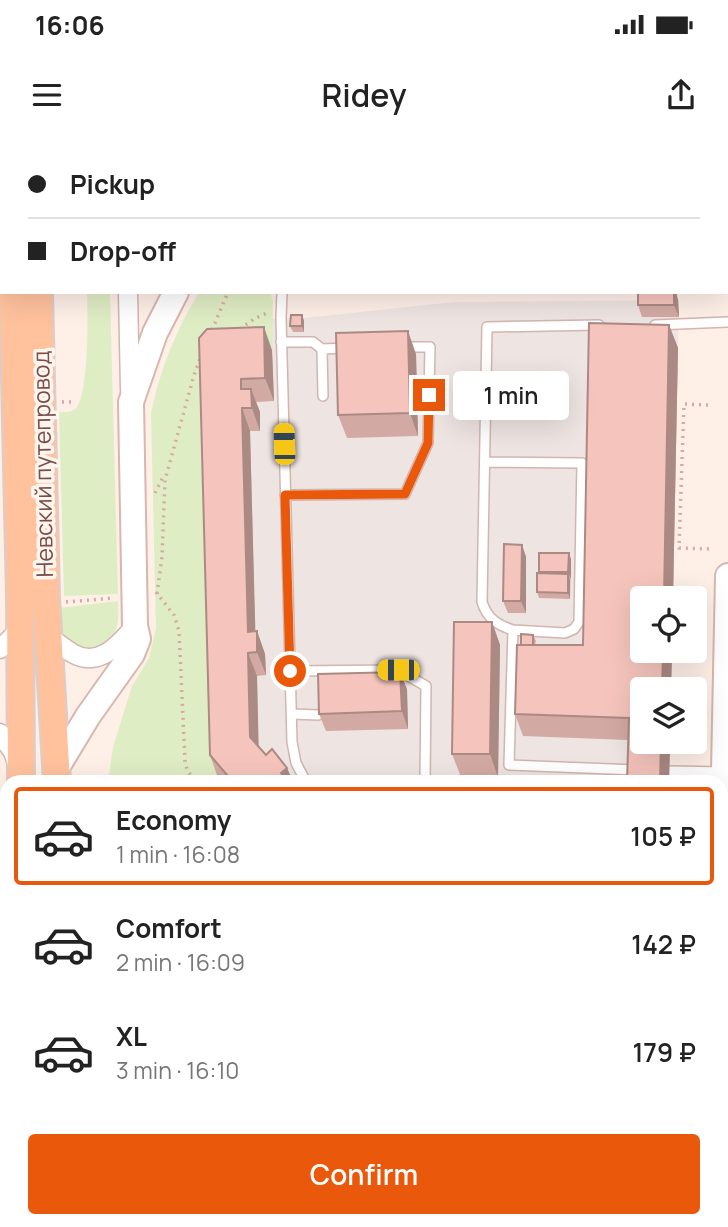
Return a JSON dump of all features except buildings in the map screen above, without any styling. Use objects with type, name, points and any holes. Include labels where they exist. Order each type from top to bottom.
[{"type":"main road","name":"Невский путепровод","points":[[13,294],[21,775]]},
{"type":"main road","name":"Невский путепровод","points":[[39,294],[46,598],[56,775]]},
{"type":"street","points":[[57,775],[88,716],[132,654],[138,639],[135,626],[128,294]]},
{"type":"street","points":[[131,402],[155,333],[175,294]]},
{"type":"street","points":[[726,764],[728,576]]},
{"type":"street","points":[[48,636],[79,656],[95,657],[114,649],[135,626]]},
{"type":"street","points":[[0,649],[20,629]]},
{"type":"street","points":[[0,733],[13,752],[20,775]]},
{"type":"lane","points":[[282,294],[290,671],[294,752],[302,775]]},
{"type":"lane","points":[[651,325],[728,322]]},
{"type":"lane","points":[[485,462],[582,463],[579,622],[574,629],[565,633],[513,630],[502,627],[484,611],[482,602],[487,327],[610,325]]},
{"type":"lane","points":[[281,342],[313,342],[322,349],[362,348]]},
{"type":"lane","points":[[285,495],[405,494],[428,443],[430,346],[389,347]]},
{"type":"lane","points":[[322,349],[323,397]]},
{"type":"lane","points":[[513,630],[509,765],[636,770]]},
{"type":"lane","points":[[290,671],[398,670],[426,686],[425,775]]},
{"type":"lane","points":[[292,715],[318,715]]},
{"type":"lane","points":[[670,771],[726,764]]},
{"type":"path","points":[[211,333],[227,294]]},
{"type":"path","points":[[231,334],[254,319],[281,309]]},
{"type":"path","points":[[158,594],[167,470],[203,352]]},
{"type":"path","points":[[708,405],[684,404],[679,548],[711,549]]},
{"type":"path","points":[[153,497],[167,470]]},
{"type":"path","points":[[151,585],[174,615],[179,631],[186,761],[191,775]]},
{"type":"path","points":[[60,597],[62,602],[120,598]]},
{"type":"shaded area","points":[[679,300],[673,586],[630,586],[630,663],[672,663],[671,677],[630,677],[630,754],[670,754],[670,775],[218,775],[206,360],[267,319],[305,318],[454,302]]},
{"type":"green space","points":[[87,294],[110,294],[118,594],[64,596],[59,412],[69,412],[80,402],[87,354]]},
{"type":"green space","points":[[198,294],[271,294],[273,302],[272,350],[207,361],[218,775],[109,775],[113,747],[132,686],[149,658],[156,628],[151,413],[159,381],[183,321]]},
{"type":"green space","points":[[118,601],[117,626],[107,642],[92,651],[68,643],[59,627],[59,608]]},
{"type":"route","points":[[290,671],[285,495],[405,494],[428,443],[429,395]]}]
